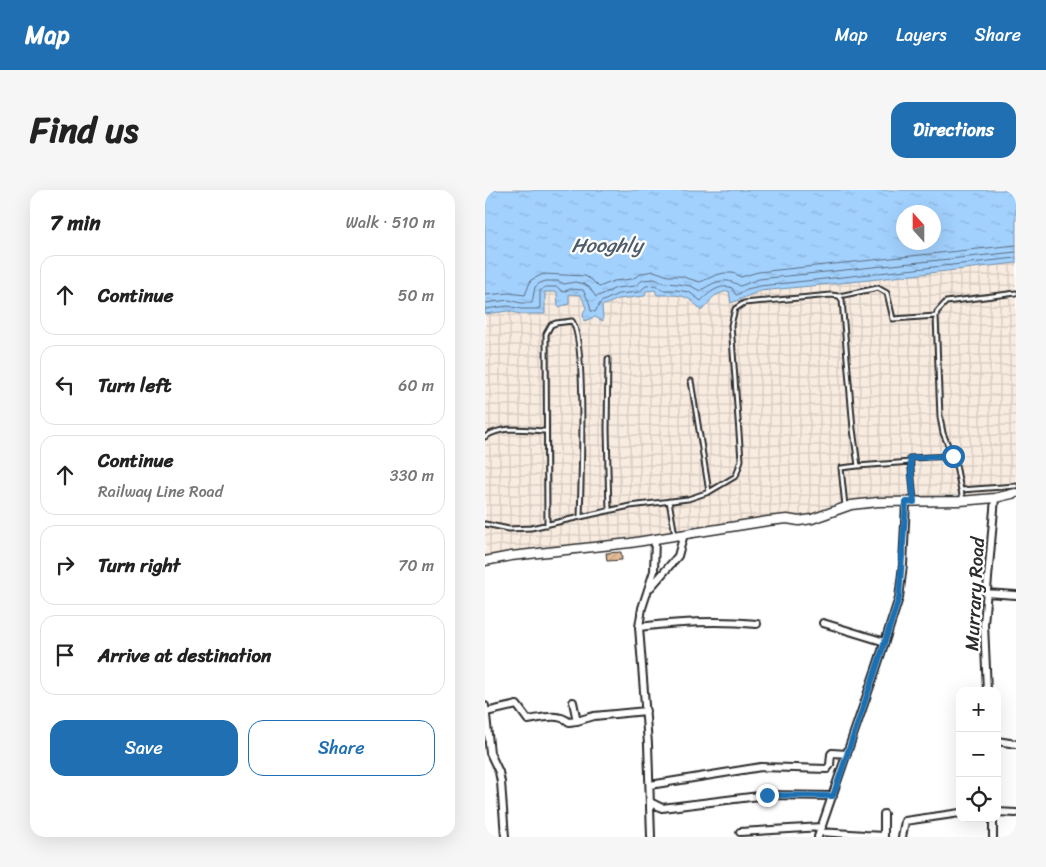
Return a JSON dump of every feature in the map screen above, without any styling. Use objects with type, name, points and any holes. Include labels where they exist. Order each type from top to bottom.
[{"type":"street","points":[[485,561],[511,556],[630,543],[768,521],[787,519],[799,521],[812,519],[845,506],[878,502],[995,498],[1016,494]]},
{"type":"street","name":"Murrary Road","points":[[987,687],[984,624],[995,498]]},
{"type":"street","points":[[820,832],[899,598],[910,502]]},
{"type":"street","points":[[648,590],[678,556],[684,534]]},
{"type":"street","points":[[651,837],[646,710],[639,627],[642,608],[655,566],[655,539]]},
{"type":"street","points":[[986,593],[1016,595]]},
{"type":"street","points":[[639,627],[679,622],[726,621],[757,624]]},
{"type":"street","points":[[823,623],[885,642]]},
{"type":"street","points":[[573,702],[577,721]]},
{"type":"street","points":[[505,837],[501,782],[499,772],[490,753],[486,709],[517,705],[529,720],[563,717],[569,722],[594,716],[646,710]]},
{"type":"street","points":[[1001,742],[1016,744]]},
{"type":"street","points":[[650,785],[761,767],[827,769],[830,765],[831,754],[847,754]]},
{"type":"street","points":[[650,802],[661,808],[767,795],[833,796]]},
{"type":"street","points":[[1001,812],[1016,813]]},
{"type":"street","points":[[740,832],[820,832],[884,836],[884,814]]},
{"type":"street","points":[[902,837],[905,821],[956,814]]},
{"type":"street","points":[[993,822],[993,837]]},
{"type":"lane","points":[[485,524],[509,529],[531,528],[609,510],[688,499],[709,492],[736,476],[741,460],[731,325],[735,309],[743,303],[831,295],[839,296],[878,288],[887,293],[893,320],[936,316]]},
{"type":"lane","points":[[963,500],[953,456],[943,433],[940,417],[937,312],[946,302],[1016,293]]},
{"type":"lane","points":[[839,296],[842,300],[858,466]]},
{"type":"lane","points":[[547,525],[545,431],[546,334],[551,325],[572,321],[576,328],[580,358],[582,424],[580,517]]},
{"type":"lane","points":[[607,360],[609,510]]},
{"type":"lane","points":[[691,382],[709,492]]},
{"type":"lane","points":[[485,437],[506,429],[545,431]]},
{"type":"lane","points":[[910,502],[910,458],[953,456]]},
{"type":"lane","points":[[845,506],[841,468],[911,462]]},
{"type":"lane","points":[[961,490],[1016,486]]},
{"type":"lane","points":[[669,501],[675,535]]},
{"type":"shaded area","points":[[1016,263],[1016,490],[843,501],[808,516],[780,514],[602,542],[538,548],[485,556],[485,314],[508,311],[520,314],[545,314],[545,292],[557,292],[558,307],[569,294],[581,295],[586,308],[584,321],[595,317],[603,320],[602,307],[619,299],[645,296],[646,291],[655,290],[657,295],[688,297],[697,305],[706,306],[709,299],[722,292],[729,291],[731,302],[760,291]]},
{"type":"water","name":"Hooghly","points":[[485,190],[1016,190],[1016,263],[760,291],[731,303],[729,291],[712,298],[701,311],[692,301],[682,296],[657,295],[655,290],[646,291],[645,296],[619,299],[602,306],[603,321],[595,317],[584,321],[583,313],[586,308],[581,295],[569,294],[569,304],[558,307],[557,292],[545,292],[545,314],[520,314],[508,311],[485,314]]},
{"type":"building","points":[[621,552],[622,560],[607,561],[606,553]]},
{"type":"route","points":[[767,795],[803,794],[833,796],[899,598],[903,564],[906,502],[914,502],[910,458],[953,456]]}]
